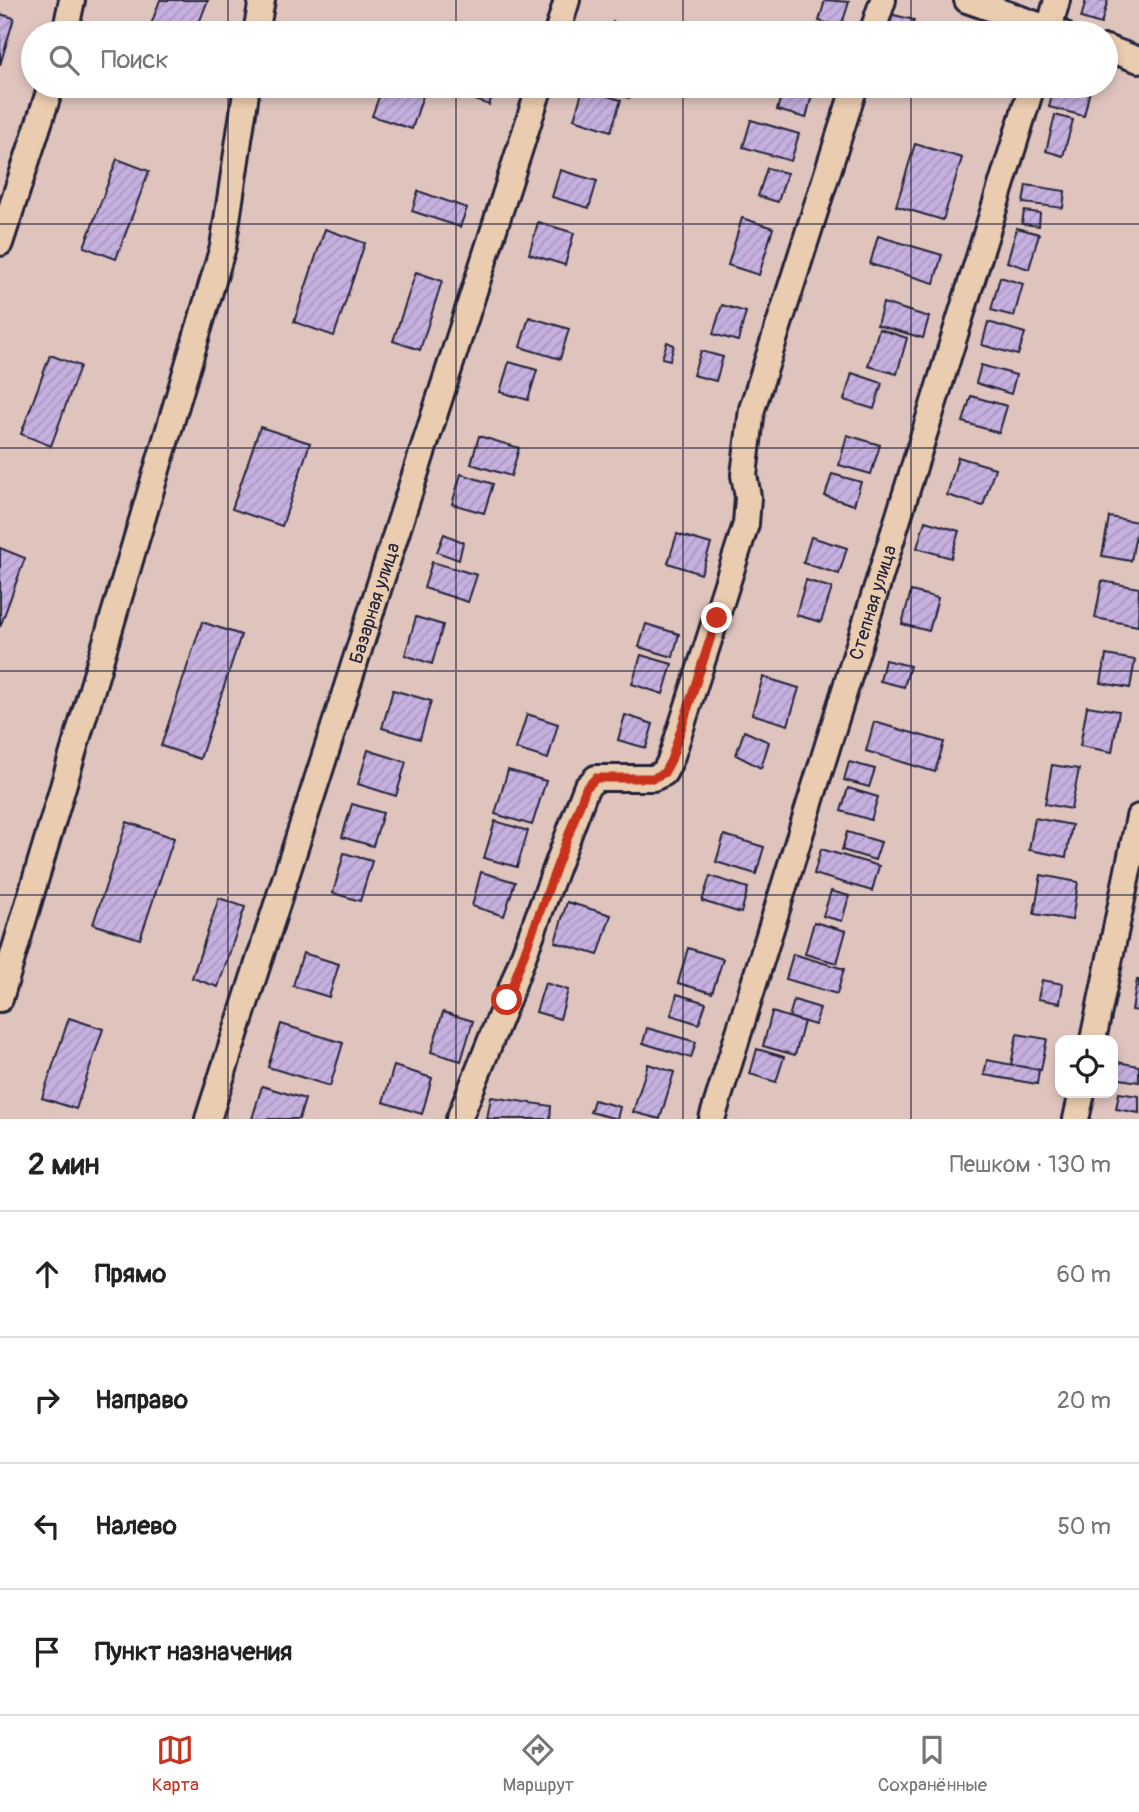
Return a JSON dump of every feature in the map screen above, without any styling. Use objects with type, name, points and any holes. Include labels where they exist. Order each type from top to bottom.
[{"type":"street","points":[[68,21],[72,0]]},
{"type":"street","points":[[258,21],[262,0]]},
{"type":"street","points":[[561,21],[567,0]]},
{"type":"street","points":[[876,21],[883,0]]},
{"type":"street","points":[[967,0],[1023,21]]},
{"type":"street","points":[[1054,21],[1057,0]]},
{"type":"street","points":[[1118,52],[1139,60]]},
{"type":"street","points":[[0,243],[47,98]]},
{"type":"street","points":[[0,999],[223,247],[245,98]]},
{"type":"street","name":"Базарная улица","points":[[208,1119],[536,98]]},
{"type":"street","points":[[459,1119],[507,1000],[586,788],[596,778],[653,778],[664,773],[671,760],[746,524],[748,497],[744,475],[752,409],[851,98]]},
{"type":"street","name":"Степная улица","points":[[712,1119],[1028,98]]},
{"type":"street","points":[[1094,1035],[1139,817]]},
{"type":"street","points":[[1076,1119],[1081,1098]]},
{"type":"building","points":[[160,0],[208,0],[200,21],[152,21]]},
{"type":"building","points":[[825,0],[849,2],[843,21],[819,21]]},
{"type":"building","points":[[1086,0],[1108,0],[1102,21],[1081,18]]},
{"type":"building","points":[[0,14],[14,18],[0,65]]},
{"type":"building","points":[[890,14],[914,20],[914,21],[888,21]]},
{"type":"building","points":[[379,98],[422,98],[412,129],[372,116]]},
{"type":"building","points":[[476,98],[492,98],[489,105],[475,100]]},
{"type":"building","points":[[580,98],[621,100],[611,131],[574,119]]},
{"type":"building","points":[[780,98],[811,98],[806,118],[777,110]]},
{"type":"building","points":[[1051,98],[1088,98],[1084,116],[1049,107]]},
{"type":"building","points":[[1055,115],[1073,120],[1063,156],[1046,151]]},
{"type":"building","points":[[751,120],[799,134],[791,161],[743,147]]},
{"type":"building","points":[[915,144],[962,158],[943,220],[896,206]]},
{"type":"building","points":[[117,159],[149,171],[116,259],[84,247]]},
{"type":"building","points":[[767,168],[787,173],[778,202],[758,196]]},
{"type":"building","points":[[560,170],[597,181],[589,208],[552,197]]},
{"type":"building","points":[[1026,185],[1065,191],[1063,208],[1023,203]]},
{"type":"building","points":[[418,191],[467,208],[460,227],[412,211]]},
{"type":"building","points":[[1024,211],[1040,213],[1039,226],[1022,224]]},
{"type":"building","points":[[742,218],[773,228],[759,275],[728,265]]},
{"type":"building","points":[[538,222],[574,233],[565,265],[529,254]]},
{"type":"building","points":[[1017,228],[1039,234],[1029,269],[1007,262]]},
{"type":"building","points":[[325,229],[365,243],[334,336],[294,322]]},
{"type":"building","points":[[878,236],[942,255],[934,283],[870,264]]},
{"type":"building","points":[[416,272],[442,281],[420,350],[393,341]]},
{"type":"building","points":[[1000,277],[1023,284],[1014,316],[991,310]]},
{"type":"building","points":[[883,303],[929,317],[923,338],[877,325]]},
{"type":"building","points":[[722,305],[746,312],[738,341],[713,334]]},
{"type":"building","points":[[529,317],[569,329],[560,359],[520,347]]},
{"type":"building","points":[[988,322],[1025,333],[1018,355],[982,345]]},
{"type":"building","points":[[879,329],[907,338],[897,374],[868,366]]},
{"type":"building","points":[[667,342],[674,345],[670,360],[662,358]]},
{"type":"building","points":[[701,351],[723,357],[716,381],[693,375]]},
{"type":"building","points":[[50,355],[80,366],[51,446],[21,434]]},
{"type":"building","points":[[509,362],[537,370],[528,400],[500,392]]},
{"type":"building","points":[[981,365],[1016,375],[1011,394],[976,383]]},
{"type":"building","points":[[852,373],[882,383],[874,409],[844,400]]},
{"type":"building","points":[[971,396],[1007,406],[999,433],[963,422]]},
{"type":"building","points":[[260,427],[310,443],[282,526],[232,509]]},
{"type":"building","points":[[847,435],[880,445],[871,474],[839,465]]},
{"type":"building","points":[[479,436],[519,448],[511,476],[471,464]]},
{"type":"building","points":[[958,457],[995,468],[983,506],[947,495]]},
{"type":"building","points":[[461,474],[493,484],[484,513],[452,504]]},
{"type":"building","points":[[832,474],[861,482],[854,505],[825,496]]},
{"type":"building","points":[[1109,517],[1138,522],[1131,561],[1102,556]]},
{"type":"building","points":[[925,521],[959,531],[951,558],[917,548]]},
{"type":"building","points":[[444,534],[463,542],[459,560],[437,552]]},
{"type":"building","points":[[677,534],[711,544],[701,574],[668,563]]},
{"type":"building","points":[[811,537],[847,548],[839,574],[803,563]]},
{"type":"building","points":[[0,548],[25,558],[0,627]]},
{"type":"building","points":[[432,562],[477,575],[468,602],[424,588]]},
{"type":"building","points":[[806,580],[832,588],[821,622],[796,615]]},
{"type":"building","points":[[1102,581],[1139,588],[1138,626],[1095,618]]},
{"type":"building","points":[[911,591],[938,598],[929,631],[902,624]]},
{"type":"building","points":[[416,617],[443,625],[432,664],[405,655]]},
{"type":"building","points":[[202,622],[241,635],[200,759],[161,746]]},
{"type":"building","points":[[646,624],[679,634],[673,657],[639,647]]},
{"type":"building","points":[[641,655],[672,664],[663,694],[632,684]]},
{"type":"building","points":[[1106,655],[1135,660],[1130,688],[1101,683]]},
{"type":"building","points":[[885,660],[910,666],[904,687],[880,681]]},
{"type":"building","points":[[763,677],[799,688],[788,725],[752,714]]},
{"type":"building","points":[[393,690],[431,701],[420,739],[382,728]]},
{"type":"building","points":[[1087,706],[1119,711],[1112,752],[1080,746]]},
{"type":"building","points":[[527,714],[558,724],[548,759],[516,749]]},
{"type":"building","points":[[625,715],[653,724],[646,748],[618,740]]},
{"type":"building","points":[[874,722],[944,742],[935,772],[866,751]]},
{"type":"building","points":[[744,731],[769,742],[761,768],[736,755]]},
{"type":"building","points":[[368,750],[406,762],[396,796],[358,784]]},
{"type":"building","points":[[849,762],[875,769],[869,787],[844,780]]},
{"type":"building","points":[[1052,765],[1079,769],[1071,809],[1045,804]]},
{"type":"building","points":[[508,770],[546,781],[532,825],[495,814]]},
{"type":"building","points":[[848,788],[878,797],[871,820],[841,811]]},
{"type":"building","points":[[352,804],[383,813],[373,846],[342,837]]},
{"type":"building","points":[[1035,818],[1072,825],[1066,857],[1029,850]]},
{"type":"building","points":[[495,821],[528,831],[517,867],[484,858]]},
{"type":"building","points":[[127,822],[174,838],[140,939],[93,924]]},
{"type":"building","points":[[847,832],[881,842],[875,860],[842,850]]},
{"type":"building","points":[[724,835],[764,847],[756,874],[716,862]]},
{"type":"building","points":[[821,849],[879,866],[872,891],[814,874]]},
{"type":"building","points":[[344,853],[372,861],[360,901],[333,893]]},
{"type":"building","points":[[481,872],[515,882],[504,916],[472,906]]},
{"type":"building","points":[[1041,875],[1078,882],[1072,920],[1034,914]]},
{"type":"building","points":[[710,876],[748,888],[741,913],[702,901]]},
{"type":"building","points":[[831,891],[849,896],[842,921],[823,916]]},
{"type":"building","points":[[219,898],[245,907],[218,987],[192,978]]},
{"type":"building","points":[[567,902],[611,915],[598,955],[555,942]]},
{"type":"building","points":[[814,922],[846,931],[837,963],[805,954]]},
{"type":"building","points":[[688,948],[723,959],[712,993],[678,983]]},
{"type":"building","points":[[303,953],[339,964],[329,997],[293,986]]},
{"type":"building","points":[[793,954],[844,969],[837,994],[786,979]]},
{"type":"building","points":[[1042,980],[1063,984],[1060,1003],[1038,999]]},
{"type":"building","points":[[1139,980],[1139,1011],[1132,1010]]},
{"type":"building","points":[[545,983],[568,990],[560,1019],[536,1012]]},
{"type":"building","points":[[677,994],[706,1003],[699,1024],[671,1015]]},
{"type":"building","points":[[794,1000],[820,1008],[815,1025],[789,1017]]},
{"type":"building","points":[[443,1012],[473,1021],[461,1061],[431,1052]]},
{"type":"building","points":[[772,1012],[804,1022],[795,1055],[763,1046]]},
{"type":"building","points":[[69,1018],[103,1029],[76,1109],[42,1098]]},
{"type":"building","points":[[281,1024],[343,1043],[330,1086],[268,1067]]},
{"type":"building","points":[[647,1028],[696,1042],[691,1058],[643,1043]]},
{"type":"building","points":[[1017,1034],[1047,1039],[1041,1070],[1011,1065]]},
{"type":"building","points":[[757,1049],[784,1057],[776,1082],[750,1074]]},
{"type":"building","points":[[987,1060],[1039,1070],[1037,1084],[984,1075]]},
{"type":"building","points":[[1118,1062],[1139,1066],[1139,1082],[1118,1079]]},
{"type":"building","points":[[648,1064],[674,1072],[660,1119],[633,1112]]},
{"type":"building","points":[[394,1066],[432,1078],[422,1114],[383,1102]]},
{"type":"building","points":[[262,1086],[305,1099],[299,1119],[252,1119]]},
{"type":"building","points":[[1119,1093],[1139,1096],[1139,1113],[1116,1109]]},
{"type":"building","points":[[491,1097],[551,1106],[550,1119],[487,1119]]},
{"type":"building","points":[[594,1100],[620,1107],[617,1119],[590,1112]]},
{"type":"route","points":[[507,1000],[586,788],[596,778],[653,778],[664,773],[671,760],[717,618]]}]
